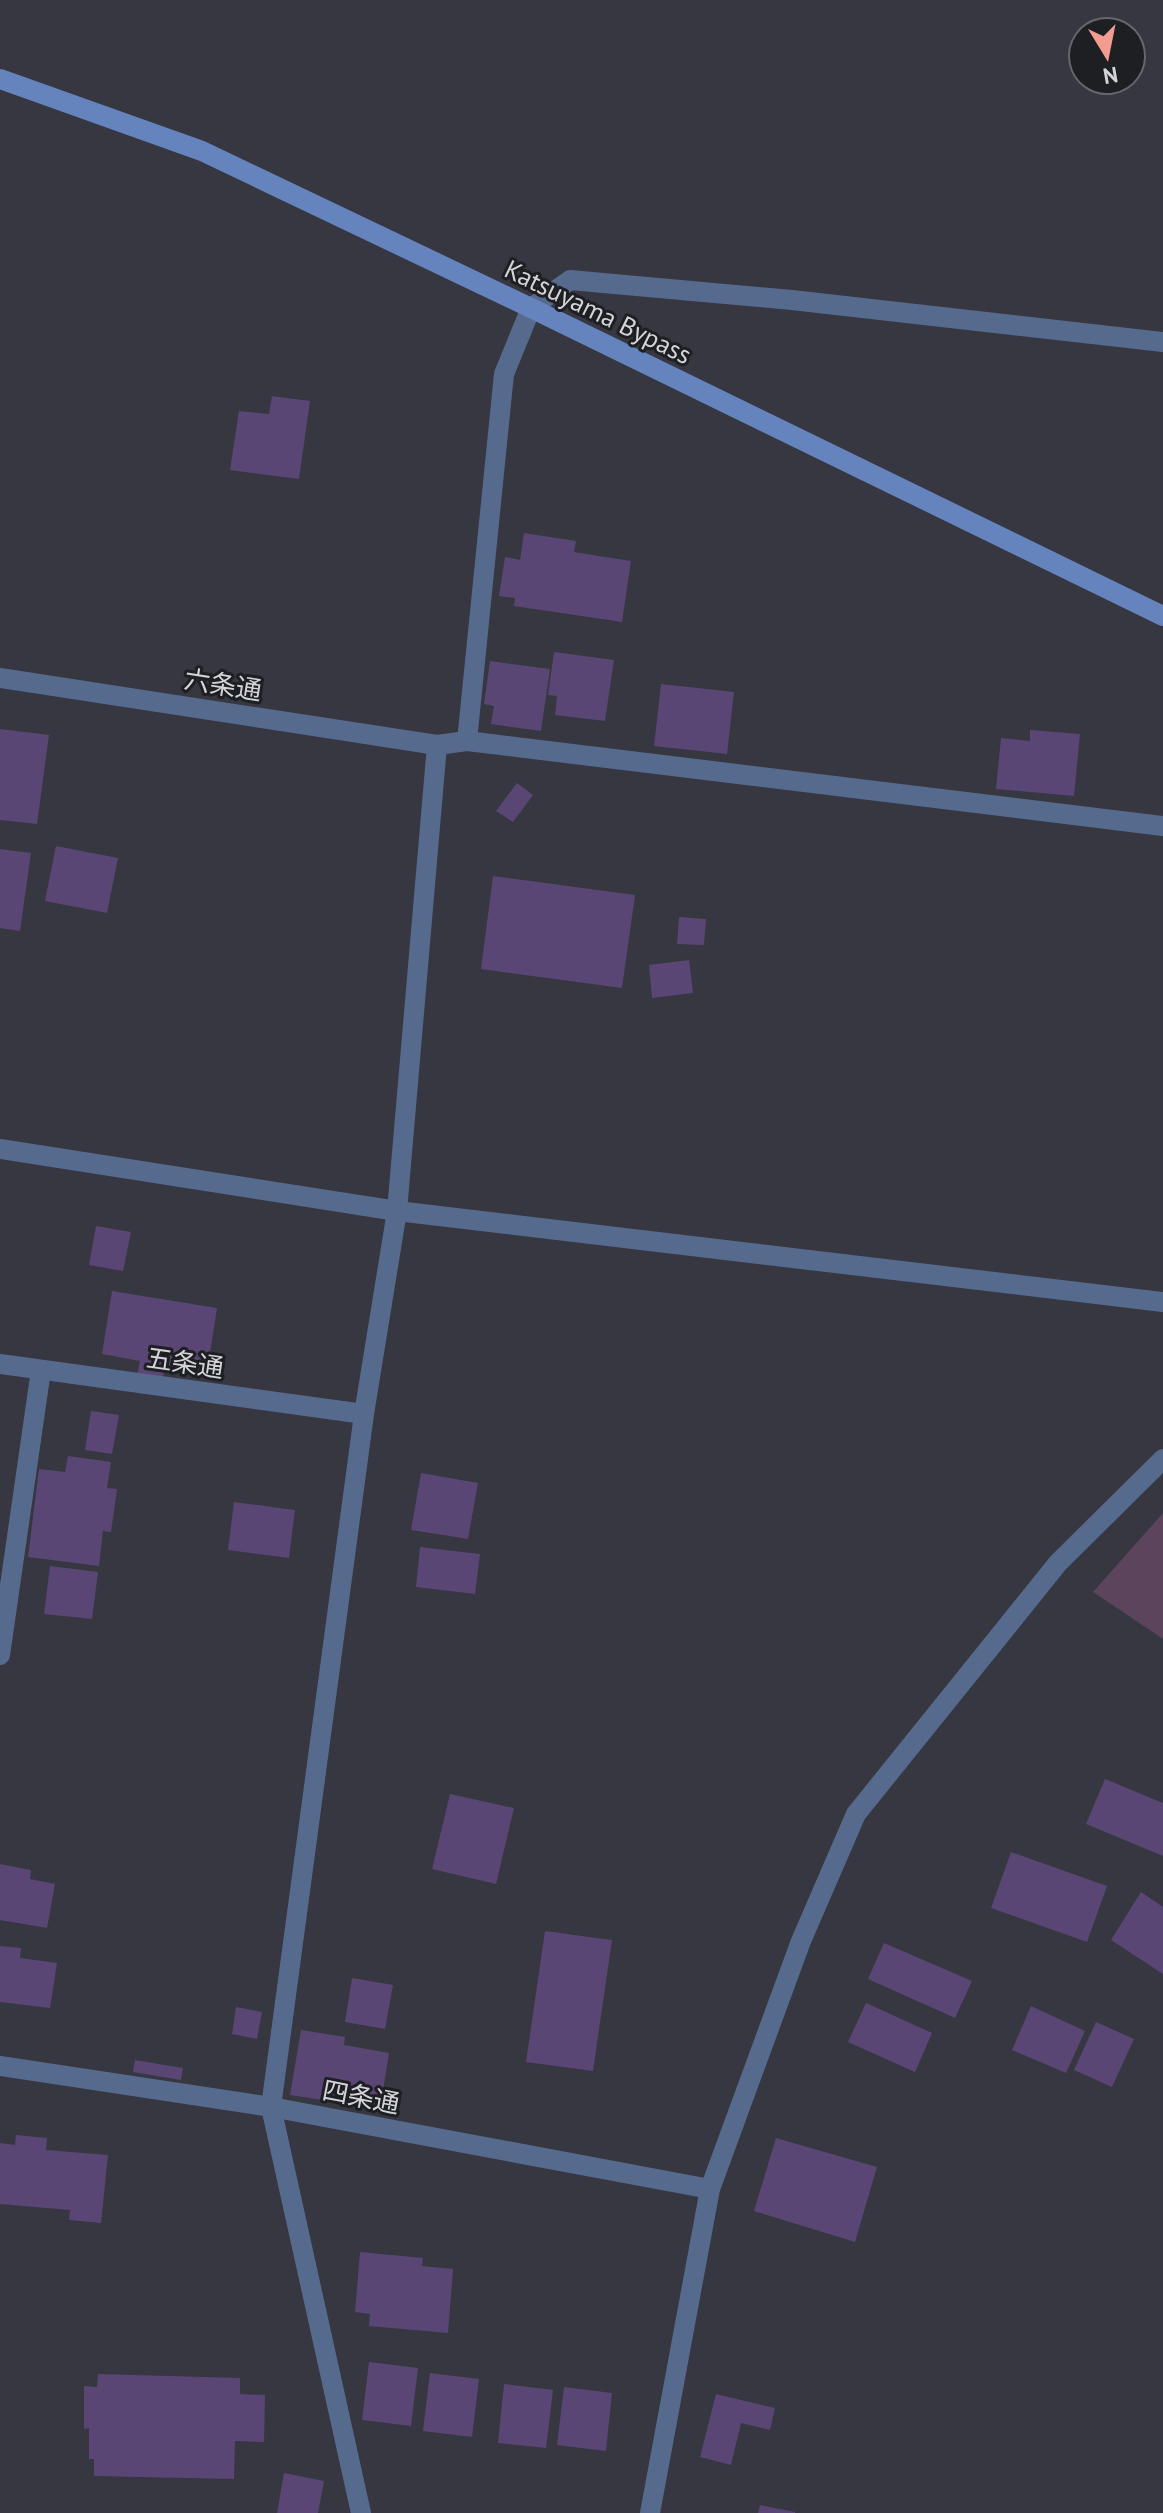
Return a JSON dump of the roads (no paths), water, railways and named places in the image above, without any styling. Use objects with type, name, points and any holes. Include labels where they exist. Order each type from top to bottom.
[{"type":"main road","name":"Katsuyama Bypass","points":[[0,79],[202,151],[1163,616]]},
{"type":"street","points":[[467,741],[504,374],[531,308],[570,280],[792,300],[1163,342]]},
{"type":"street","name":"六条通","points":[[0,678],[437,745],[467,741],[1163,826]]},
{"type":"street","points":[[361,2513],[271,2107],[364,1414],[397,1211],[437,745]]},
{"type":"street","points":[[0,1149],[397,1211],[1163,1302]]},
{"type":"street","name":"五条通","points":[[0,1364],[364,1414]]},
{"type":"street","points":[[0,1655],[41,1370]]},
{"type":"street","points":[[650,2513],[710,2189],[801,1941],[856,1814],[1058,1563],[1163,1459]]},
{"type":"street","name":"四条通","points":[[0,2066],[271,2107],[710,2189]]}]
